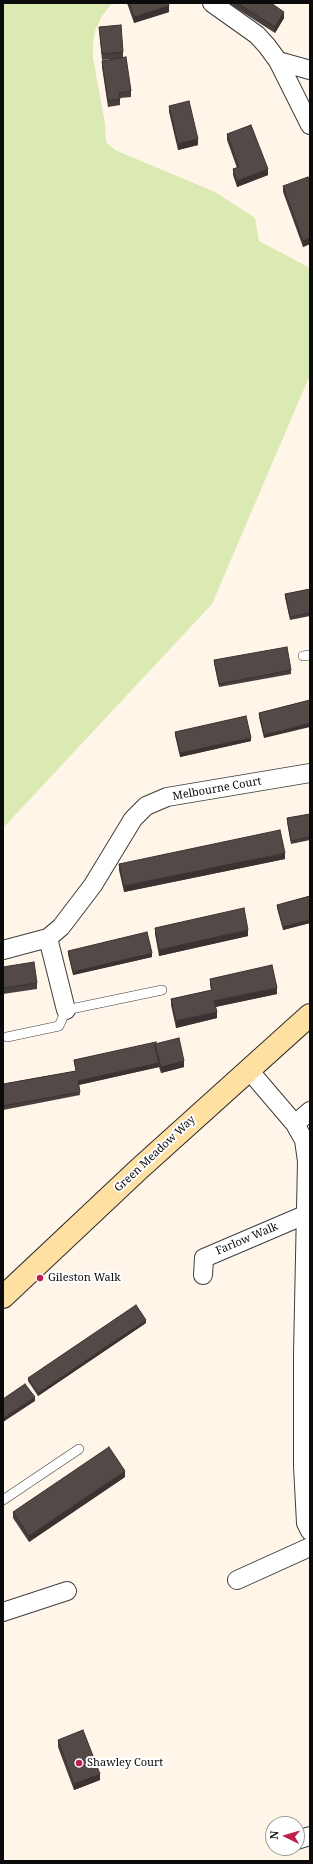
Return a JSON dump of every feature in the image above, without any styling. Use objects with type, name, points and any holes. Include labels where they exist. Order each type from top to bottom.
[{"type":"street","points":[[212,3],[257,35],[278,61],[310,125]]},
{"type":"street","points":[[278,61],[310,70]]},
{"type":"street","name":"Melbourne Court","points":[[3,950],[48,938],[61,927],[79,904],[109,860],[133,819],[146,806],[167,797],[310,773]]},
{"type":"street","points":[[48,938],[66,1010]]},
{"type":"street","name":"Green Meadow Way","points":[[3,1297],[248,1070],[310,1015]]},
{"type":"street","points":[[248,1070],[295,1124],[304,1140],[307,1160],[307,1214],[302,1354],[307,1482],[306,1523],[310,1531]]},
{"type":"street","points":[[295,1124],[310,1111]]},
{"type":"street","name":"Farlow Walk","points":[[203,1275],[204,1258],[307,1214]]},
{"type":"street","points":[[237,1580],[310,1547]]},
{"type":"street","points":[[3,1612],[66,1591]]},
{"type":"lane","points":[[7,1037],[59,1026],[66,1010],[162,990]]},
{"type":"lane","points":[[3,1500],[79,1449]]},
{"type":"green space","points":[[3,3],[112,3],[102,16],[95,31],[93,45],[93,58],[105,124],[106,142],[115,150],[215,192],[255,218],[259,241],[310,268],[310,375],[212,604],[3,828]]},
{"type":"building","points":[[129,3],[168,3],[169,6],[134,17]]},
{"type":"building","points":[[237,3],[271,3],[284,12],[275,27]]},
{"type":"building","points":[[121,25],[123,52],[102,54],[99,27]]},
{"type":"building","points":[[126,57],[131,91],[119,93],[120,99],[108,101],[102,61]]},
{"type":"building","points":[[189,101],[198,139],[178,144],[169,106]]},
{"type":"building","points":[[251,125],[268,169],[237,181],[233,169],[239,167],[227,134]]},
{"type":"building","points":[[308,177],[310,184],[310,238],[303,241],[283,186]]},
{"type":"building","points":[[310,589],[310,613],[290,617],[285,594]]},
{"type":"building","points":[[287,647],[291,670],[219,684],[214,660]]},
{"type":"building","points":[[310,700],[310,723],[264,735],[259,713]]},
{"type":"building","points":[[246,716],[251,738],[180,753],[175,732]]},
{"type":"building","points":[[310,814],[310,837],[291,841],[287,818]]},
{"type":"building","points":[[280,830],[285,853],[124,886],[119,864]]},
{"type":"building","points":[[310,896],[310,920],[283,927],[277,905]]},
{"type":"building","points":[[244,908],[248,930],[159,950],[155,928]]},
{"type":"building","points":[[147,932],[152,953],[73,972],[68,951]]},
{"type":"building","points":[[34,962],[37,983],[3,988],[3,967]]},
{"type":"building","points":[[272,965],[277,988],[214,1001],[217,1012],[176,1021],[171,999],[212,990],[210,979]]},
{"type":"building","points":[[179,1038],[184,1061],[161,1067],[155,1044]]},
{"type":"building","points":[[156,1042],[155,1047],[159,1063],[78,1081],[80,1092],[3,1106],[3,1084],[76,1071],[74,1060]]},
{"type":"building","points":[[136,1305],[146,1320],[38,1393],[28,1378]]},
{"type":"building","points":[[25,1384],[35,1397],[3,1418],[3,1399]]},
{"type":"building","points":[[109,1447],[125,1471],[29,1536],[13,1512]]},
{"type":"building","name":"Shawley Court","points":[[83,1730],[100,1774],[74,1784],[58,1740]]},
{"type":"place","name":"Gileston Walk","points":[[40,1278]]},
{"type":"place","name":"Shawley Court","points":[[79,1763]]}]
